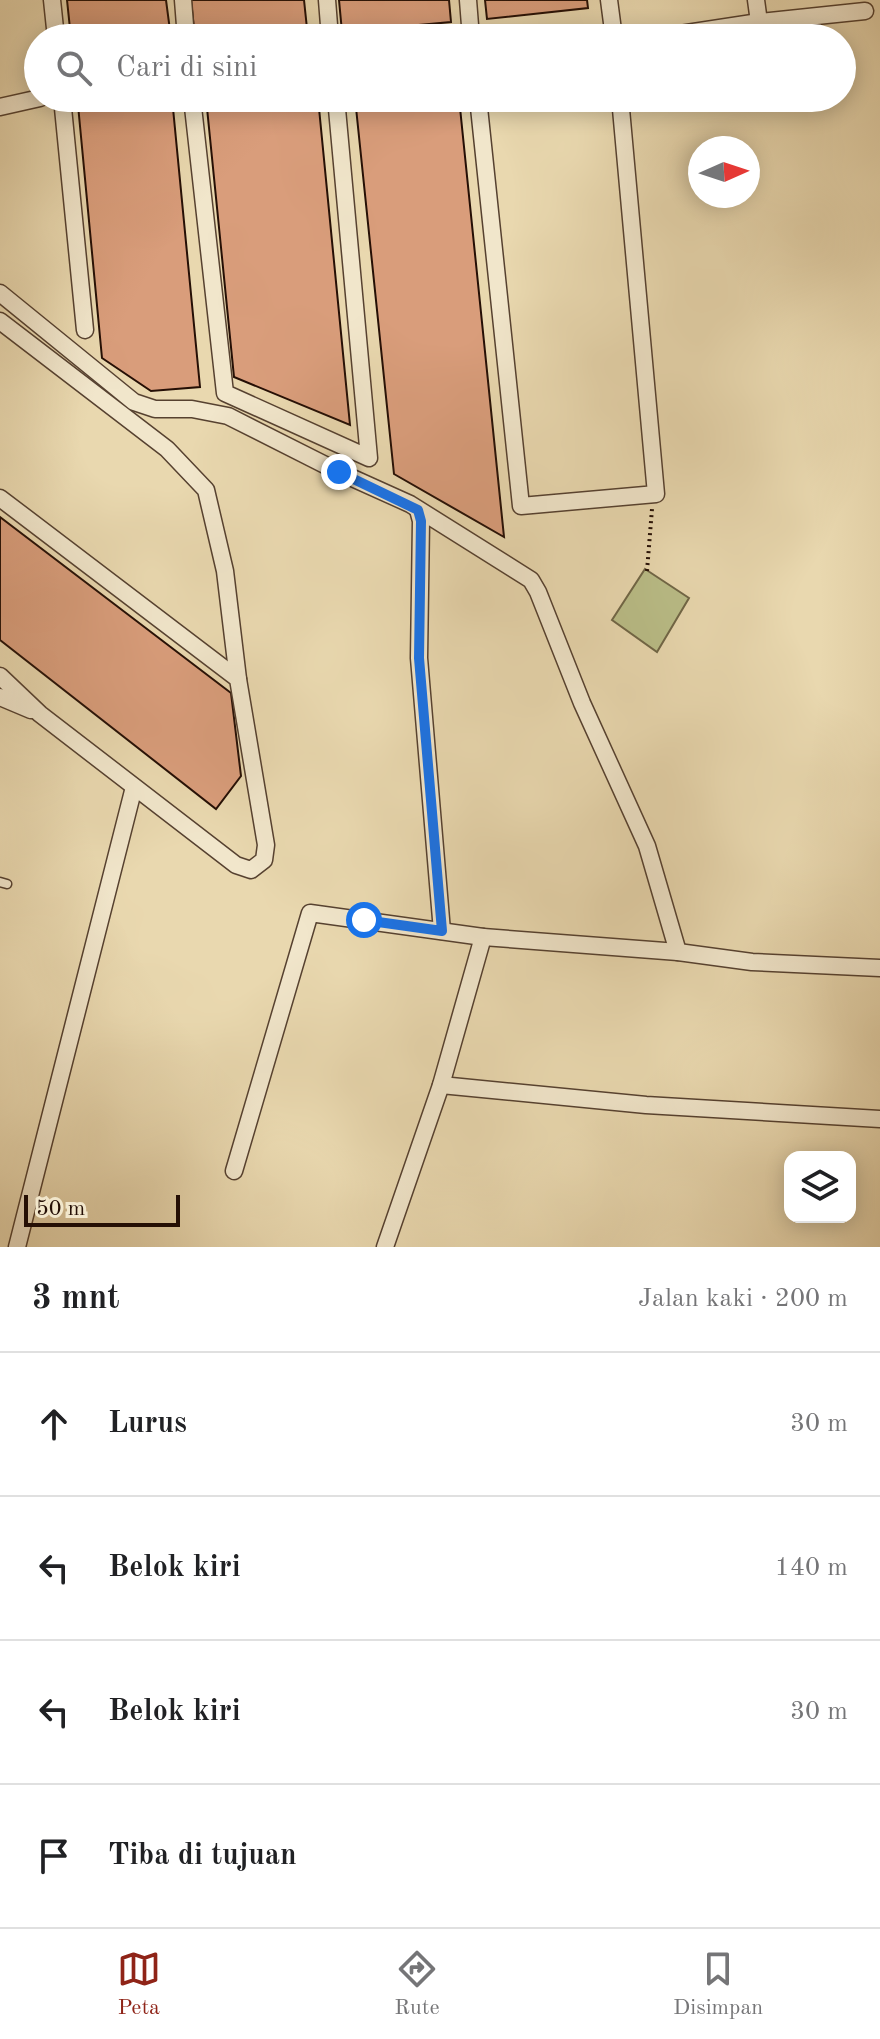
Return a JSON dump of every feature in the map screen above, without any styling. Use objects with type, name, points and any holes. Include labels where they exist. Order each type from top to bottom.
[{"type":"street","points":[[52,0],[55,24]]},
{"type":"street","points":[[183,0],[185,24]]},
{"type":"street","points":[[327,0],[329,24]]},
{"type":"street","points":[[468,0],[470,24]]},
{"type":"street","points":[[609,0],[612,24]]},
{"type":"street","points":[[756,0],[759,22]]},
{"type":"street","points":[[746,24],[865,11]]},
{"type":"street","points":[[0,107],[24,102]]},
{"type":"street","points":[[63,112],[85,330]]},
{"type":"street","points":[[194,112],[225,393],[369,458],[337,112]]},
{"type":"street","points":[[479,112],[521,506],[656,494],[621,112]]},
{"type":"street","points":[[0,293],[134,402],[155,409],[192,409],[228,416],[418,510],[531,580],[582,703],[647,846],[678,952]]},
{"type":"street","points":[[0,321],[167,449],[206,490],[225,571],[238,679],[266,845],[264,860],[251,870],[236,865],[40,714],[0,676]]},
{"type":"street","points":[[0,498],[238,679]]},
{"type":"street","points":[[418,510],[421,521],[419,658],[442,931]]},
{"type":"street","points":[[0,697],[40,714]]},
{"type":"street","points":[[17,1247],[134,787]]},
{"type":"street","points":[[234,1171],[310,913],[483,937],[678,952],[752,962],[880,968]]},
{"type":"street","points":[[385,1247],[441,1085],[483,937]]},
{"type":"street","points":[[441,1085],[646,1105],[880,1119]]},
{"type":"path","points":[[647,571],[652,495]]},
{"type":"green space","points":[[645,569],[689,598],[657,652],[612,620]]},
{"type":"building","points":[[67,0],[166,0],[169,24],[70,24]]},
{"type":"building","points":[[191,0],[304,0],[307,24],[194,24]]},
{"type":"building","points":[[339,0],[449,0],[451,22],[341,24]]},
{"type":"building","points":[[485,0],[587,0],[588,8],[487,19]]},
{"type":"building","points":[[79,112],[173,112],[200,387],[151,391],[102,358]]},
{"type":"building","points":[[207,112],[319,112],[350,425],[234,377]]},
{"type":"building","points":[[356,112],[460,112],[504,537],[394,474]]},
{"type":"building","points":[[0,517],[231,693],[241,776],[216,809],[0,640]]},
{"type":"route","points":[[339,472],[410,504],[418,510],[421,521],[419,658],[442,931],[364,920]]}]
